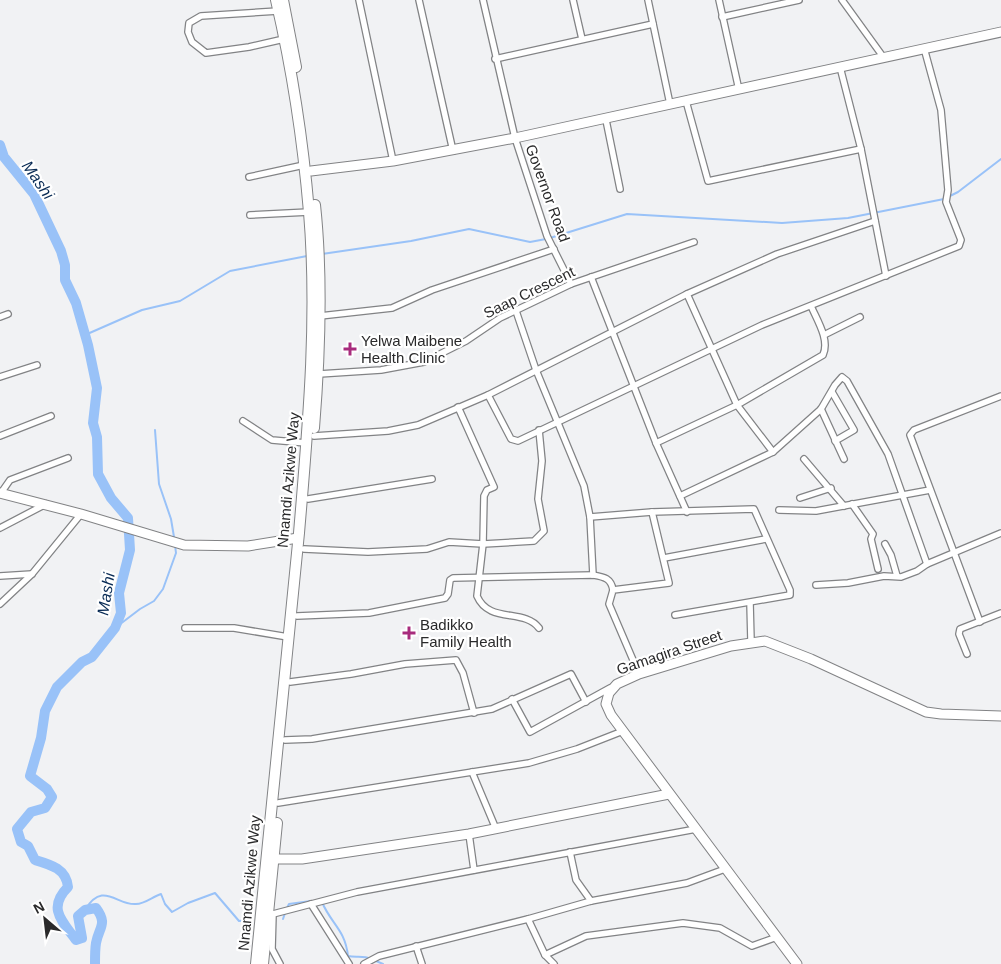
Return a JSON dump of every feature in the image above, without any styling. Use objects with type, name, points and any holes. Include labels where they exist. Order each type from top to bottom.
[{"type":"highway","name":"Nnamdi Azikwe Way","points":[[263,964],[288,637],[298,538],[319,374],[320,316],[319,254],[307,169],[276,0]]},
{"type":"highway","name":"Nnamdi Azikwe Way","points":[[256,964],[285,740],[304,549],[310,440],[312,324],[307,169],[303,107],[283,0]]},
{"type":"street","points":[[359,0],[393,161]]},
{"type":"street","points":[[419,0],[453,151]]},
{"type":"street","name":"Governor Road","points":[[483,0],[495,59],[515,138],[547,236],[571,284]]},
{"type":"street","points":[[573,0],[582,39]]},
{"type":"street","points":[[648,0],[670,104]]},
{"type":"street","points":[[719,0],[738,90]]},
{"type":"street","points":[[722,17],[799,0]]},
{"type":"street","points":[[842,0],[884,58]]},
{"type":"street","points":[[278,11],[201,16],[190,23],[188,32],[196,47],[211,53],[284,38]]},
{"type":"street","points":[[495,59],[653,24]]},
{"type":"street","points":[[249,177],[307,169],[393,161],[453,151],[606,120],[670,104],[1001,32]]},
{"type":"street","points":[[488,395],[514,441],[634,387],[762,325],[961,244],[946,202],[948,190],[941,110],[924,48]]},
{"type":"street","points":[[840,67],[861,149],[886,276]]},
{"type":"street","points":[[686,101],[708,181],[861,149]]},
{"type":"street","points":[[606,120],[620,189]]},
{"type":"street","points":[[250,214],[309,212]]},
{"type":"street","points":[[243,421],[272,440],[310,440],[388,431],[418,424],[488,395],[687,294],[785,251],[814,240],[840,234],[874,219]]},
{"type":"street","name":"Saap Crescent","points":[[319,374],[381,370],[424,362],[447,352],[484,327],[571,284],[694,242]]},
{"type":"street","points":[[320,316],[392,308],[432,290],[554,249]]},
{"type":"street","points":[[592,277],[656,443],[686,512]]},
{"type":"street","points":[[687,294],[737,405],[773,452]]},
{"type":"street","points":[[656,443],[737,405],[823,355],[826,350],[824,335],[811,306]]},
{"type":"street","points":[[516,311],[536,370],[584,486],[590,517],[593,575]]},
{"type":"street","points":[[0,317],[8,314]]},
{"type":"street","points":[[824,335],[860,317]]},
{"type":"street","points":[[0,377],[37,365]]},
{"type":"street","points":[[680,496],[773,452],[821,409],[842,377],[847,381],[888,454],[927,564]]},
{"type":"street","points":[[832,392],[854,430],[835,441]]},
{"type":"street","points":[[980,622],[952,552],[910,435],[914,430],[1001,396]]},
{"type":"street","points":[[458,407],[494,487],[487,490],[484,496],[483,544],[477,596],[480,604],[488,610],[527,619],[539,628]]},
{"type":"street","points":[[821,409],[844,458]]},
{"type":"street","points":[[0,436],[52,416]]},
{"type":"street","points":[[304,549],[368,552],[427,549],[449,542],[483,544],[534,541],[544,531],[538,499],[542,461],[539,430]]},
{"type":"street","points":[[68,458],[10,480],[1,493],[46,504],[184,545],[248,546],[298,538]]},
{"type":"street","points":[[804,460],[831,488],[844,506]]},
{"type":"street","points":[[308,499],[432,479]]},
{"type":"street","points":[[800,498],[831,488]]},
{"type":"street","points":[[779,510],[816,511],[930,490]]},
{"type":"street","points":[[0,528],[46,504]]},
{"type":"street","points":[[852,504],[873,534],[871,539],[878,569]]},
{"type":"street","points":[[590,517],[652,512],[754,509],[791,593],[788,596],[675,615]]},
{"type":"street","points":[[614,590],[668,583],[664,558],[652,512]]},
{"type":"street","points":[[0,604],[32,574],[81,514]]},
{"type":"street","points":[[816,585],[897,576],[917,571],[952,552],[1001,533]]},
{"type":"street","points":[[664,558],[766,539]]},
{"type":"street","points":[[885,544],[891,555],[897,576]]},
{"type":"street","points":[[0,576],[32,574]]},
{"type":"street","points":[[297,616],[369,613],[445,598],[448,594],[451,578],[593,575],[612,582],[614,590],[609,604],[639,674]]},
{"type":"street","points":[[750,602],[751,641]]},
{"type":"street","points":[[967,654],[959,631],[1001,613]]},
{"type":"street","points":[[185,628],[234,628],[288,637]]},
{"type":"street","name":"Gamagira Street","points":[[797,964],[623,731],[606,704],[609,693],[616,684],[639,674],[751,641],[770,642],[926,712],[1001,716]]},
{"type":"street","points":[[290,682],[351,674],[404,664],[456,660],[463,673],[474,712]]},
{"type":"street","points":[[285,740],[312,738],[492,709],[571,674],[586,702]]},
{"type":"street","points":[[512,699],[530,732],[616,684]]},
{"type":"street","points":[[278,803],[529,763],[576,750],[623,731]]},
{"type":"street","points":[[472,772],[496,829]]},
{"type":"street","points":[[270,859],[302,859],[469,834],[669,794]]},
{"type":"street","points":[[280,964],[272,949],[273,914],[357,892],[696,829]]},
{"type":"street","points":[[469,834],[474,870]]},
{"type":"street","points":[[570,852],[576,880],[591,900]]},
{"type":"street","points":[[364,964],[374,958],[416,946],[528,919],[591,900],[687,883],[725,869]]},
{"type":"street","points":[[311,904],[348,964]]},
{"type":"street","points":[[528,919],[545,954],[554,964]]},
{"type":"street","points":[[545,954],[586,936],[683,923],[720,928],[752,946],[777,937]]},
{"type":"street","points":[[416,946],[422,964]]},
{"type":"waterway","name":"Mashi","points":[[0,145],[4,157],[34,194],[61,251],[65,265],[65,280],[76,303],[88,345],[97,388],[93,423],[97,437],[98,474],[111,498],[128,518],[130,550],[119,593],[121,613],[115,628],[92,657],[82,662],[57,687],[45,711],[41,738],[30,776],[47,789],[52,797],[45,808],[31,812],[17,829],[21,842],[28,846],[35,860],[57,869],[67,881],[68,887],[58,901],[58,908],[62,920],[76,940],[82,938],[78,916],[85,910],[96,908],[100,913],[102,926],[96,943],[95,964]]},
{"type":"waterway","points":[[948,197],[958,192],[1001,159]]},
{"type":"waterway","points":[[550,238],[627,214],[782,223],[848,218],[944,199]]},
{"type":"waterway","points":[[322,254],[411,241],[469,229],[530,242],[546,239]]},
{"type":"waterway","points":[[85,335],[142,310],[180,301],[230,271],[307,256]]},
{"type":"waterway","points":[[155,430],[159,484],[171,519],[174,537]]},
{"type":"waterway","points":[[115,628],[154,601],[163,589],[176,553],[175,545]]},
{"type":"waterway","points":[[85,910],[92,901],[104,895],[129,904],[136,904],[161,894],[165,904],[172,912],[188,903],[215,893],[239,921],[248,920]]},
{"type":"waterway","points":[[287,908],[289,904],[311,901]]},
{"type":"waterway","points":[[322,902],[344,939],[348,956],[371,959]]},
{"type":"waterway","points":[[283,919],[285,913]]},
{"type":"waterway","points":[[376,961],[383,964]]},
{"type":"place","name":"Yelwa Maibene Health Clinic","points":[[350,349]]},
{"type":"place","name":"Badikko Family Health","points":[[409,633]]}]
